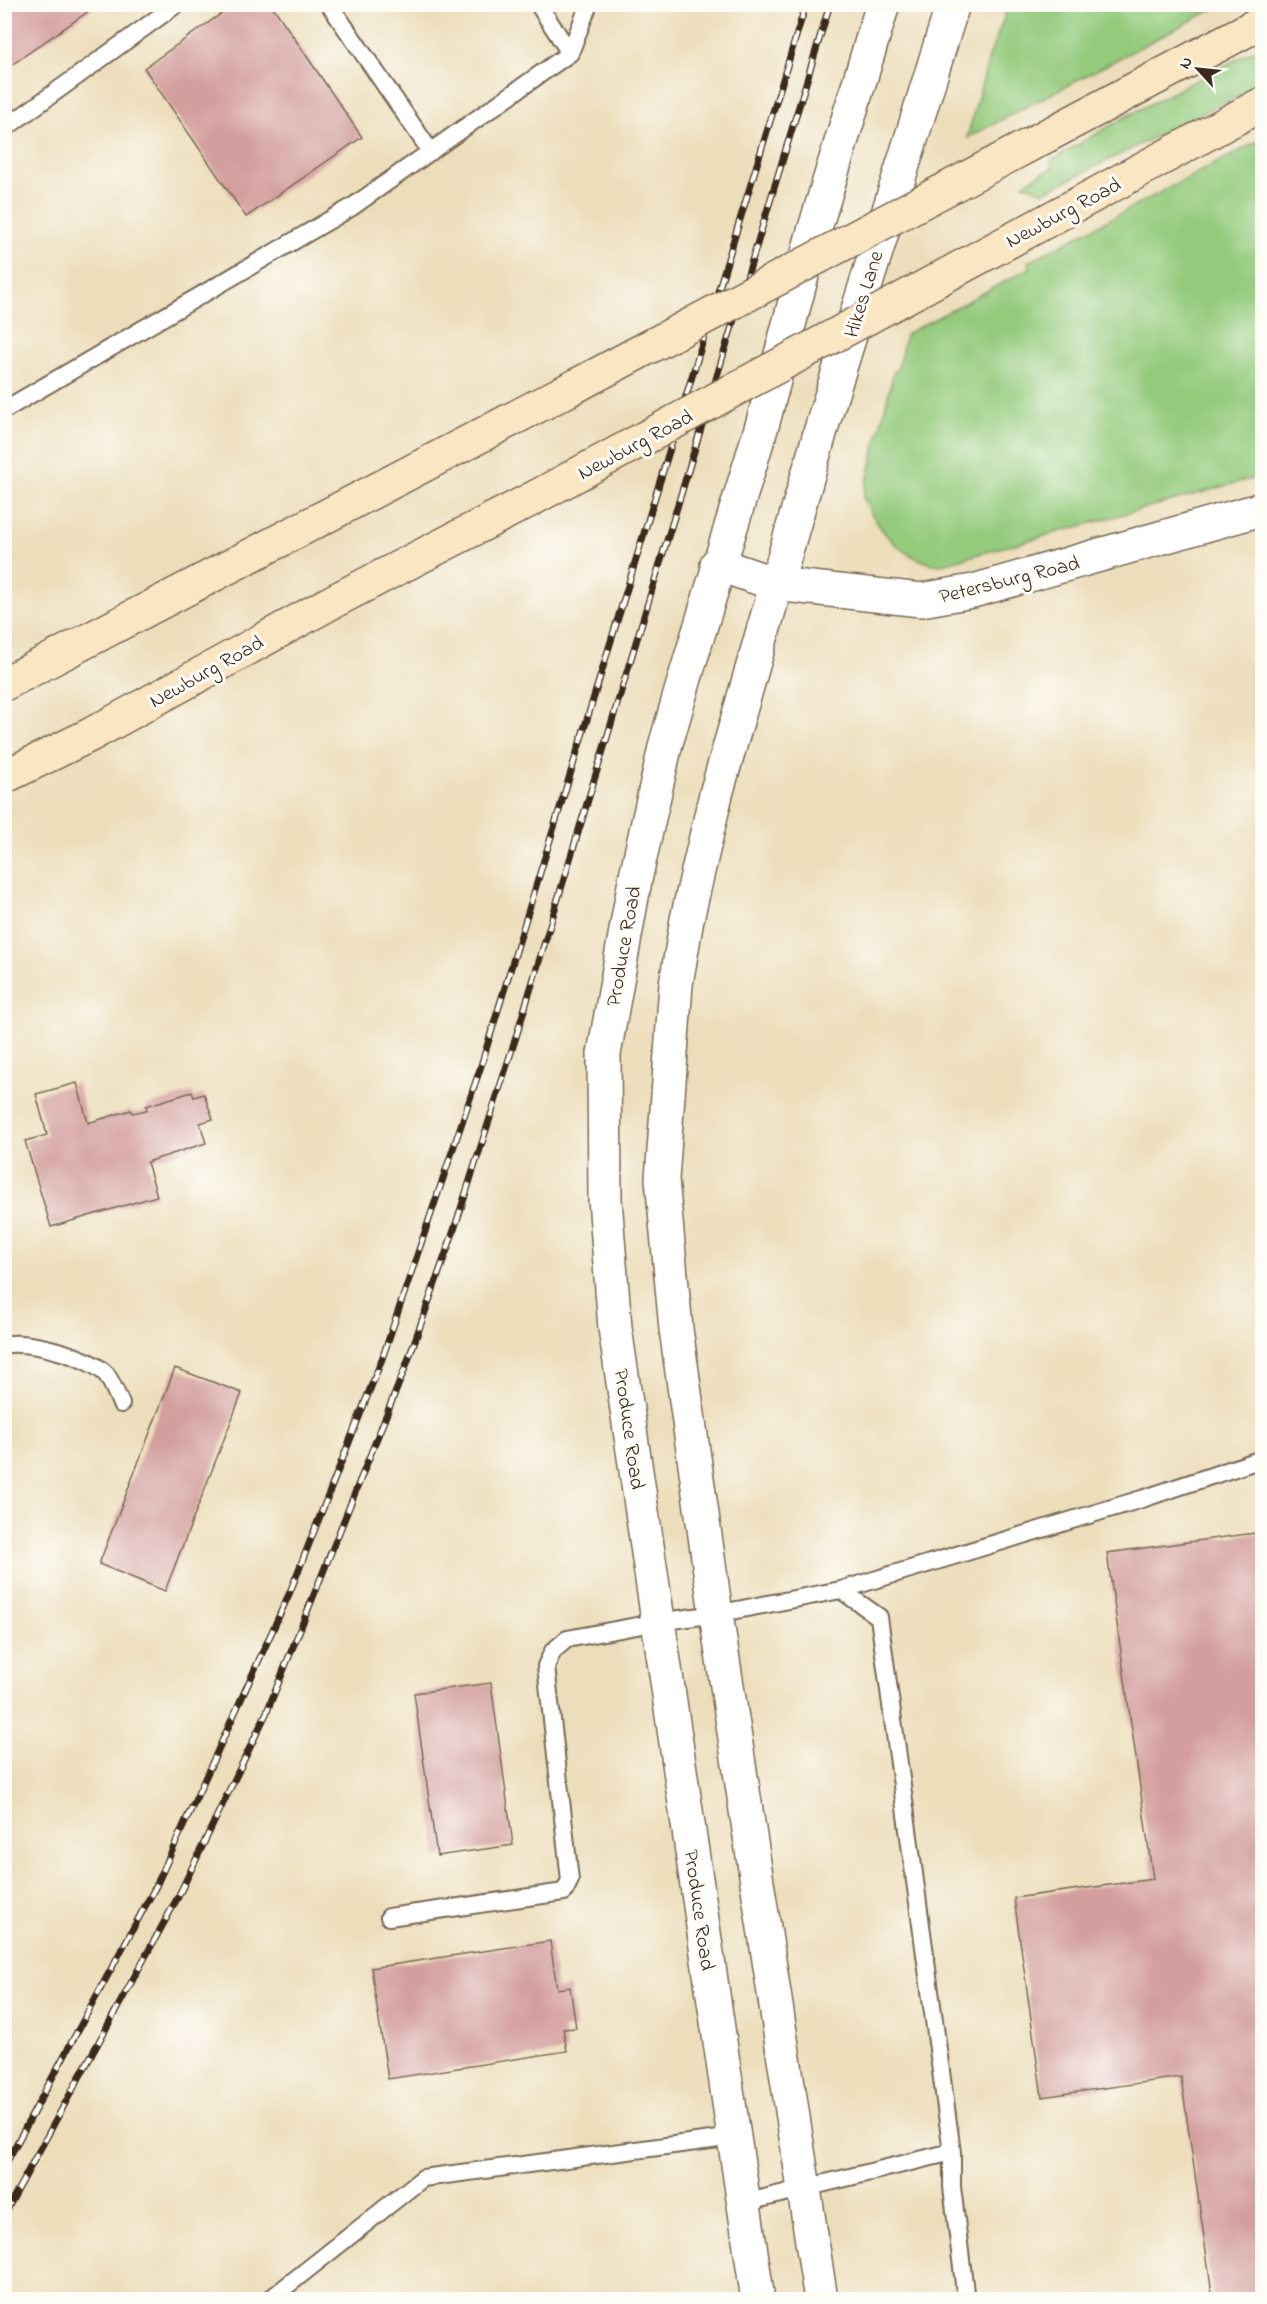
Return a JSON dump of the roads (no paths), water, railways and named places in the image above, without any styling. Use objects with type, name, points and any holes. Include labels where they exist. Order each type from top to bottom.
[{"type":"main road","points":[[4,684],[568,390],[1263,22]]},
{"type":"main road","name":"Newburg Road","points":[[4,777],[90,735],[332,602],[532,499],[1263,104]]},
{"type":"street","points":[[717,564],[763,422],[812,238],[883,4]]},
{"type":"street","name":"Hikes Lane","points":[[775,584],[953,4]]},
{"type":"street","name":"Petersburg Road","points":[[717,564],[775,584],[921,600],[973,591],[1263,509]]},
{"type":"street","name":"Produce Road","points":[[717,564],[666,743],[635,880],[604,1054],[605,1198],[615,1328],[758,2300]]},
{"type":"street","points":[[775,584],[716,794],[687,919],[676,984],[662,1179],[676,1329],[716,1614],[821,2300]]},
{"type":"lane","points":[[4,129],[177,4]]},
{"type":"lane","points":[[329,4],[430,152]]},
{"type":"lane","points":[[538,4],[570,53]]},
{"type":"lane","points":[[4,410],[352,207],[570,53],[589,4]]},
{"type":"lane","points":[[4,1345],[16,1342],[63,1351],[106,1374],[121,1404]]},
{"type":"lane","points":[[389,1917],[564,1892],[570,1881],[546,1666],[553,1651],[567,1639],[840,1590],[1145,1498],[1263,1459]]},
{"type":"lane","points":[[840,1590],[879,1617],[952,2152],[952,2187],[966,2300]]},
{"type":"lane","points":[[268,2300],[423,2178],[734,2137]]},
{"type":"lane","points":[[744,2203],[952,2152]]},
{"type":"railway","points":[[4,2167],[156,1886],[290,1592],[382,1359],[480,1069],[806,4]]},
{"type":"railway","points":[[4,2215],[178,1897],[266,1714],[406,1366],[453,1233],[516,1037],[830,4]]}]
